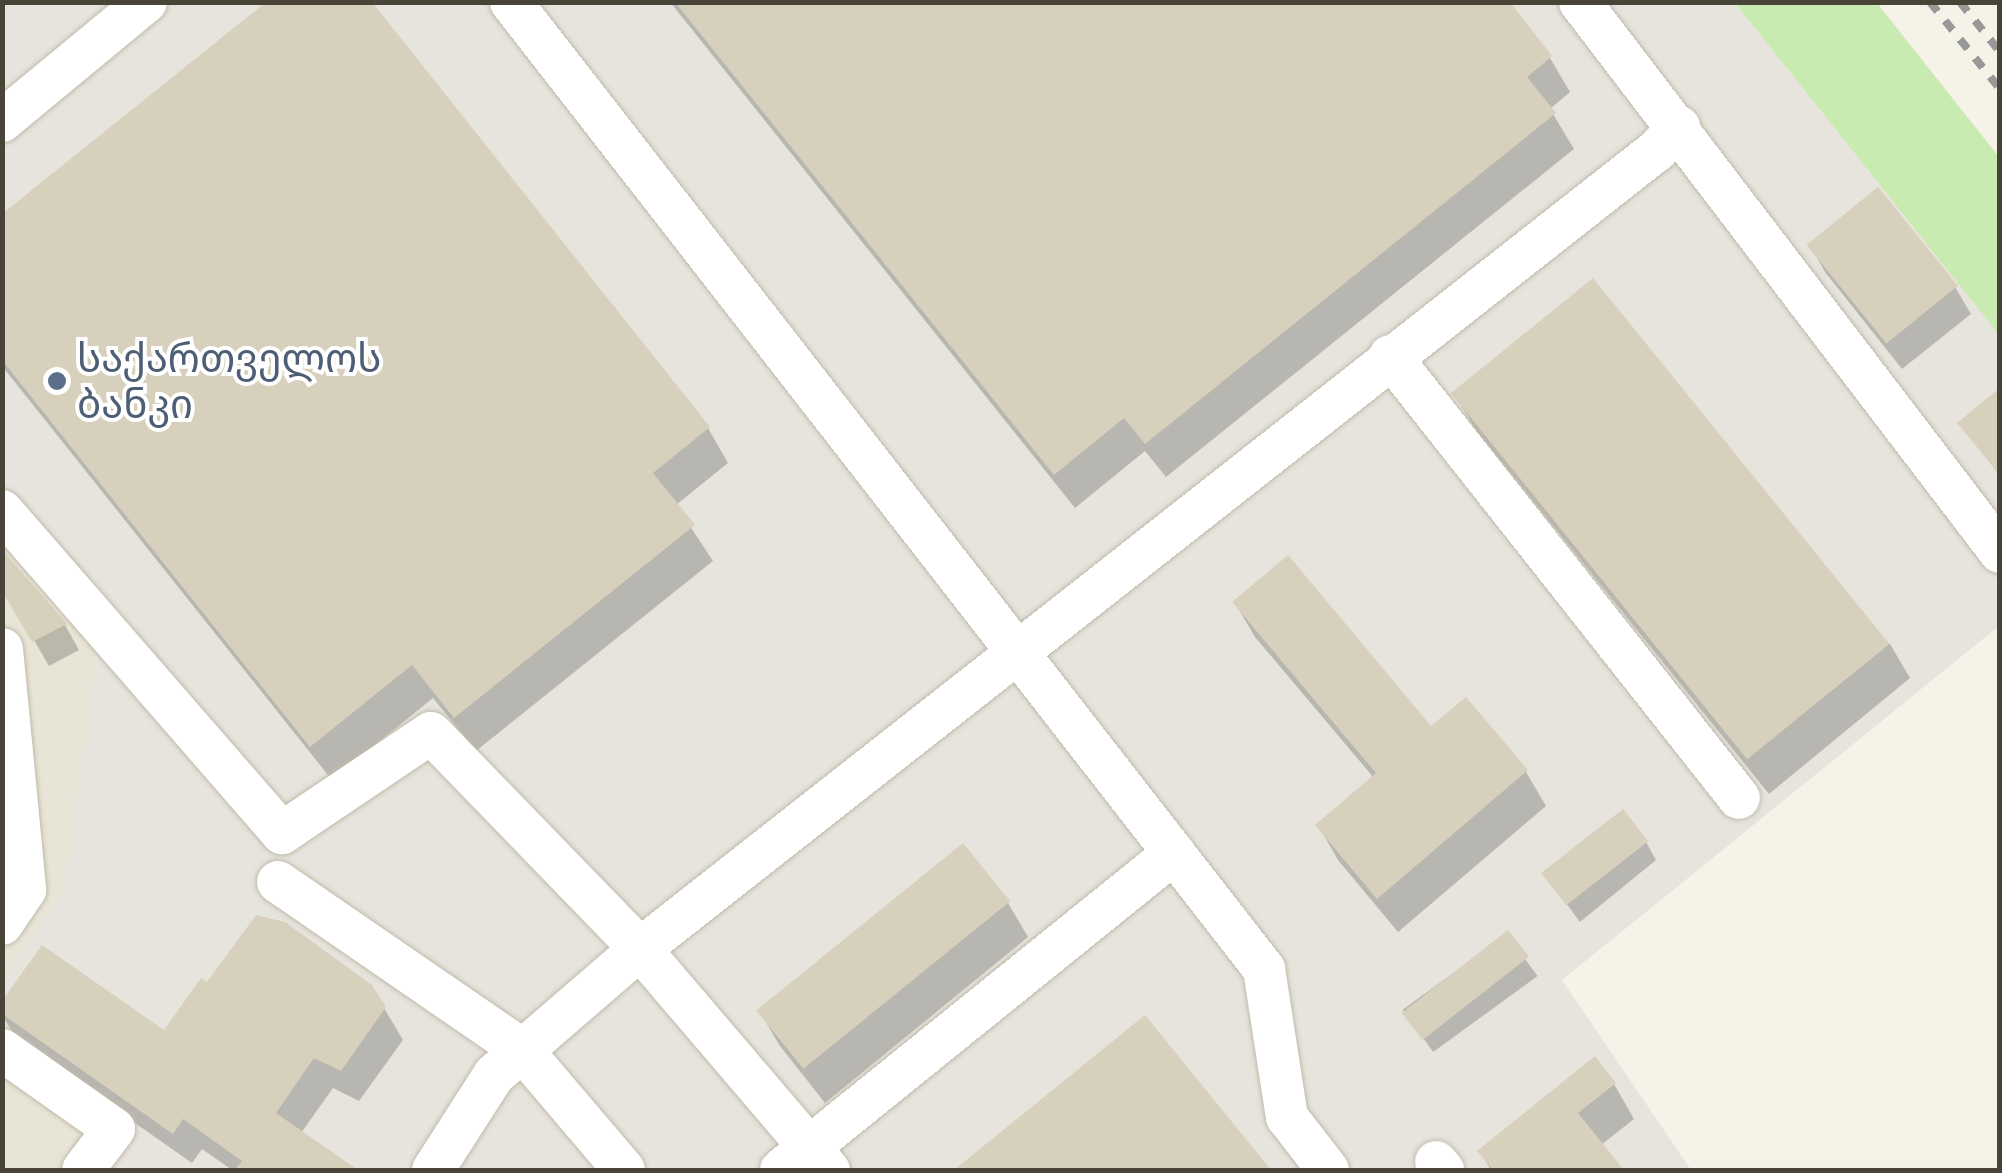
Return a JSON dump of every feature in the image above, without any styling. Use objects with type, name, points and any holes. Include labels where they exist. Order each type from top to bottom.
[{"type":"street","points":[[2,120],[146,2]]},
{"type":"street","points":[[511,2],[1264,968],[1287,1117],[1328,1170]]},
{"type":"street","points":[[1580,2],[1680,127],[2000,552]]},
{"type":"street","points":[[433,1170],[494,1075],[640,949],[1657,150],[1680,127]]},
{"type":"street","points":[[1390,356],[1738,798]]},
{"type":"street","points":[[2,511],[282,833],[432,733],[640,949],[806,1163],[1174,853]]},
{"type":"street","points":[[2,650],[25,890],[2,924]]},
{"type":"street","points":[[278,882],[522,1050],[624,1170]]},
{"type":"street","points":[[2,1050],[114,1129],[83,1170]]},
{"type":"shaded area","points":[[2,3],[1735,3],[1999,335],[1999,626],[1562,980],[1691,1170],[87,1170],[117,1127],[3,1041],[3,977],[63,893],[100,634],[3,520]]},
{"type":"shaded area","points":[[3,520],[100,634],[63,893],[3,977]]},
{"type":"shaded area","points":[[2,1041],[118,1127],[87,1170],[3,1170]]},
{"type":"green space","points":[[1735,3],[1877,3],[1999,157],[1999,335]]},
{"type":"building","points":[[266,2],[372,2],[710,427],[653,473],[695,525],[454,718],[412,665],[310,747],[2,360],[2,214]]},
{"type":"building","points":[[675,2],[1510,2],[1552,56],[1527,77],[1556,113],[1145,444],[1124,418],[1054,475]]},
{"type":"building","points":[[1878,187],[1958,286],[1886,344],[1807,245]]},
{"type":"building","points":[[1593,278],[1889,644],[1747,759],[1451,393]]},
{"type":"building","points":[[2000,388],[2000,475],[1957,423]]},
{"type":"building","points":[[2,550],[67,624],[32,642],[2,591]]},
{"type":"building","points":[[1288,555],[1431,726],[1466,697],[1528,770],[1377,899],[1315,825],[1376,773],[1232,602]]},
{"type":"building","points":[[1623,809],[1648,841],[1566,905],[1541,873]]},
{"type":"building","points":[[963,843],[1010,901],[803,1069],[756,1010]]},
{"type":"building","points":[[256,915],[285,922],[372,985],[386,1007],[341,1071],[314,1058],[276,1113],[358,1170],[235,1170],[242,1161],[183,1119],[173,1134],[2,1014],[2,1001],[42,945],[164,1030],[201,978],[207,982]]},
{"type":"building","points":[[1508,930],[1529,957],[1423,1040],[1402,1013]]},
{"type":"building","points":[[1145,1015],[1271,1170],[954,1170]]},
{"type":"building","points":[[1595,1056],[1616,1083],[1578,1113],[1624,1170],[1493,1170],[1477,1151]]},
{"type":"railway","points":[[1930,2],[2000,89]]},
{"type":"railway","points":[[1960,2],[2000,52]]},
{"type":"place","name":"საქართველოს ბანკი","points":[[57,381]]}]
